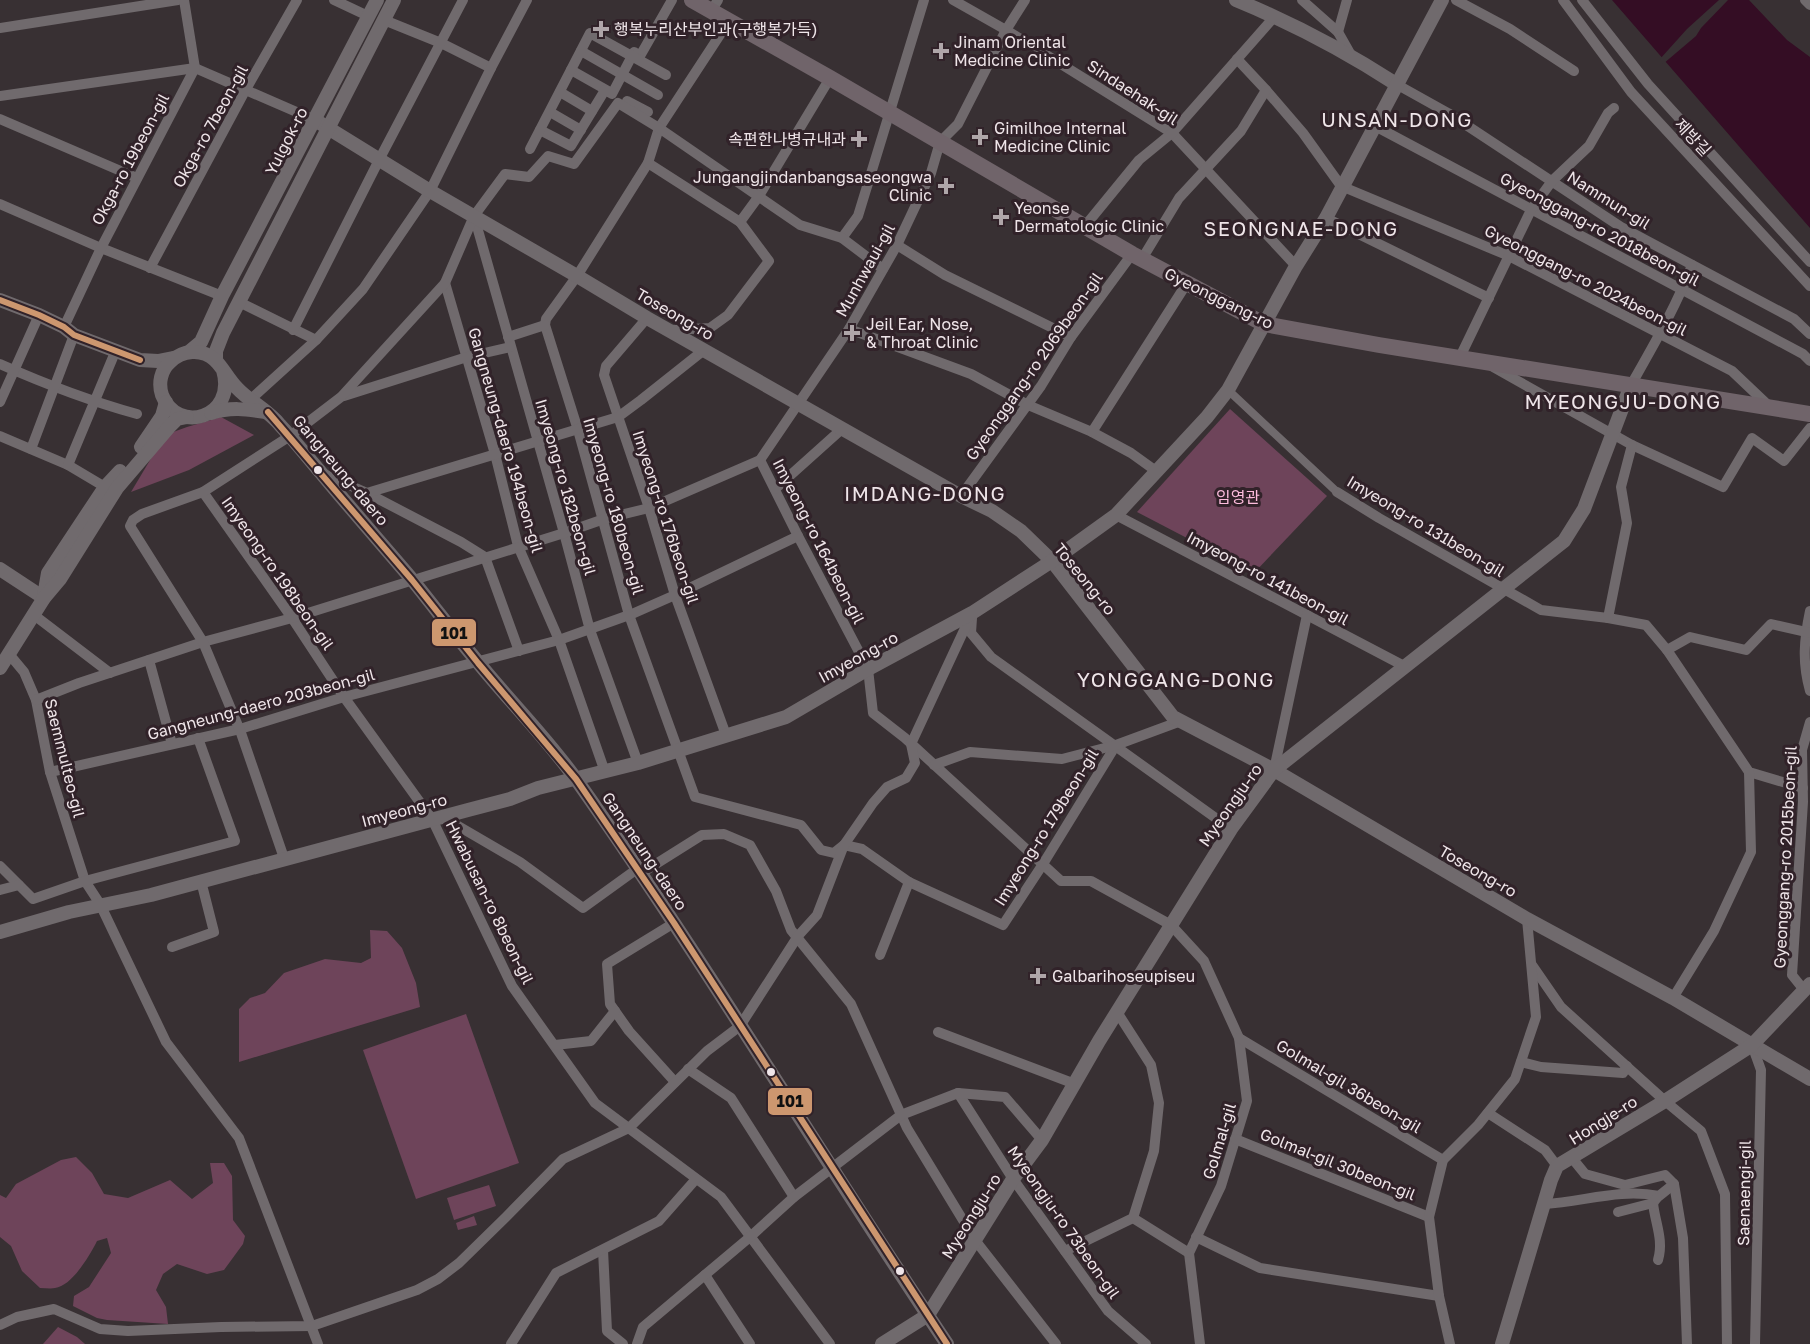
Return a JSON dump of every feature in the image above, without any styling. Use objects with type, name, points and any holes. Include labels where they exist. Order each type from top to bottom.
[{"type":"main road","name":"Gyeonggang-ro","points":[[692,0],[714,6],[729,21],[1137,257],[1264,324],[1810,414]]},
{"type":"street","points":[[0,28],[178,0]]},
{"type":"street","points":[[184,0],[195,68]]},
{"type":"street","name":"Okga-ro 7beon-gil","points":[[150,268],[245,91],[297,0]]},
{"type":"street","points":[[334,0],[368,16]]},
{"type":"street","name":"Yulgok-ro","points":[[189,352],[201,342],[222,296],[376,0]]},
{"type":"street","points":[[207,414],[222,400],[225,390],[226,380],[216,351],[394,0]]},
{"type":"street","points":[[293,330],[379,160],[464,0]]},
{"type":"street","points":[[251,399],[316,340],[363,289],[429,191],[528,0]]},
{"type":"street","points":[[612,93],[633,52],[640,56],[672,0]]},
{"type":"street","points":[[842,238],[858,216],[924,0]]},
{"type":"street","name":"Sindaehak-gil","points":[[953,0],[1006,30],[1172,133],[1296,266]]},
{"type":"street","points":[[940,142],[958,124],[1006,30],[1025,0]]},
{"type":"street","points":[[1236,0],[1275,16],[1351,55],[1396,84]]},
{"type":"street","points":[[1302,0],[1338,32],[1351,55]]},
{"type":"street","points":[[1338,32],[1347,0]]},
{"type":"street","name":"Imyeong-ro","points":[[0,932],[100,904],[151,895],[510,799],[538,788],[638,763],[786,717],[868,669],[972,613],[1052,561],[1116,515],[1207,417],[1228,390],[1296,266],[1326,218],[1442,0]]},
{"type":"street","points":[[1456,0],[1509,29],[1574,71]]},
{"type":"street","name":"제방길","points":[[1563,0],[1631,92],[1810,286]]},
{"type":"street","points":[[1582,0],[1648,84],[1810,262]]},
{"type":"street","points":[[1805,0],[1810,5]]},
{"type":"street","points":[[1085,226],[1139,160],[1172,133],[1275,16]]},
{"type":"street","points":[[384,20],[441,43],[491,68]]},
{"type":"street","points":[[341,397],[467,357],[509,342],[545,325],[546,319],[577,276],[648,163],[659,128],[729,21]]},
{"type":"street","points":[[530,149],[590,33],[666,75]]},
{"type":"street","points":[[581,51],[658,95]]},
{"type":"street","points":[[1237,59],[1303,133],[1341,186]]},
{"type":"street","points":[[0,96],[195,68],[315,120]]},
{"type":"street","name":"Okga-ro 19beon-gil","points":[[31,449],[54,388],[69,331],[101,248],[195,68]]},
{"type":"street","points":[[571,70],[648,112]]},
{"type":"street","points":[[740,222],[759,196],[830,78]]},
{"type":"street","name":"Nammun-gil","points":[[1396,84],[1448,113],[1621,227],[1794,319],[1810,334]]},
{"type":"street","points":[[540,130],[571,146],[604,90],[612,93]]},
{"type":"street","name":"Gyeonggang-ro 2069beon-gil","points":[[961,496],[1028,405],[1071,337],[1137,257],[1179,198],[1240,131],[1266,90]]},
{"type":"street","points":[[560,92],[592,111]]},
{"type":"street","points":[[284,858],[240,729],[203,642],[130,526],[133,520],[142,514],[202,492],[290,436],[341,397],[445,283],[474,216],[505,174],[529,177],[548,156],[574,164],[618,103],[659,128],[800,225],[842,238],[883,269]]},
{"type":"street","points":[[1460,357],[1531,210],[1552,182],[1589,146],[1608,113],[1614,108]]},
{"type":"street","points":[[550,112],[581,130]]},
{"type":"street","points":[[0,119],[137,178]]},
{"type":"street","name":"Toseong-ro","points":[[315,120],[429,191],[647,318],[961,496],[992,511],[1021,531],[1052,561],[1173,717],[1274,770],[1527,919],[1673,998],[1810,1079]]},
{"type":"street","name":"Gyeonggang-ro 2018beon-gil","points":[[1375,126],[1803,354],[1810,362]]},
{"type":"street","name":"Munhwaui-gil","points":[[760,460],[849,329],[897,245],[931,173],[940,142]]},
{"type":"street","points":[[648,163],[740,222],[769,261],[728,315],[710,328],[670,330]]},
{"type":"street","name":"Gyeonggang-ro 2024beon-gil","points":[[1341,186],[1509,256],[1732,371],[1772,408]]},
{"type":"street","points":[[0,204],[101,248],[222,296]]},
{"type":"street","name":"Imyeong-ro 182beon-gil","points":[[474,216],[590,630],[638,763]]},
{"type":"street","points":[[1326,218],[1489,298]]},
{"type":"street","points":[[897,245],[945,275],[1071,337]]},
{"type":"street","points":[[1631,385],[1660,334],[1692,265]]},
{"type":"street","name":"Gangneung-daero 194beon-gil","points":[[445,283],[495,454],[518,546],[559,640],[605,772]]},
{"type":"street","points":[[1092,432],[1187,284]]},
{"type":"street","points":[[0,300],[140,360],[158,361],[189,352],[199,352],[208,355],[220,365]]},
{"type":"street","points":[[239,302],[316,340]]},
{"type":"street","points":[[0,402],[39,315]]},
{"type":"street","name":"Imyeong-ro 176beon-gil","points":[[647,318],[606,366],[604,375],[649,508],[675,595],[726,735]]},
{"type":"street","name":"Imyeong-ro 180beon-gil","points":[[545,325],[604,519],[629,615],[677,751]]},
{"type":"street","points":[[849,329],[971,374],[1028,405],[1092,432],[1131,453],[1156,471]]},
{"type":"street","points":[[68,465],[116,350]]},
{"type":"street","points":[[366,493],[618,417],[704,350]]},
{"type":"street","points":[[160,388],[165,368],[173,358]]},
{"type":"street","points":[[140,360],[158,378],[166,402],[177,413],[187,417]]},
{"type":"street","points":[[1484,362],[1632,445],[1723,487],[1752,438],[1784,461],[1810,428]]},
{"type":"street","points":[[0,364],[54,388],[138,414]]},
{"type":"street","name":"Gangneung-daero","points":[[220,365],[238,390],[268,412],[290,436],[576,778],[674,923],[947,1344]]},
{"type":"street","name":"Myeongju-ro","points":[[928,1316],[1013,1179],[1042,1140],[1117,1012],[1231,829],[1274,770],[1563,541],[1584,509],[1631,385]]},
{"type":"street","name":"Imyeong-ro 131beon-gil","points":[[1228,390],[1337,492],[1541,610],[1646,625],[1667,650],[1749,772]]},
{"type":"street","points":[[44,598],[48,573],[105,487],[144,443],[162,416],[166,402]]},
{"type":"street","points":[[0,668],[44,598],[60,579],[117,488],[177,419],[197,417],[226,409],[268,412]]},
{"type":"street","points":[[775,489],[843,428]]},
{"type":"street","points":[[0,436],[68,465],[105,487]]},
{"type":"street","points":[[1608,618],[1627,523],[1621,487],[1632,445]]},
{"type":"street","points":[[36,700],[203,642],[292,618],[604,519],[649,508],[760,460]]},
{"type":"street","name":"Imyeong-ro 164beon-gil","points":[[760,460],[868,669]]},
{"type":"street","points":[[320,472],[366,493],[461,542],[485,557],[519,651]]},
{"type":"street","name":"Imyeong-ro 198beon-gil","points":[[202,492],[292,618],[344,697],[436,818]]},
{"type":"street","name":"Imyeong-ro 141beon-gil","points":[[1116,515],[1406,667]]},
{"type":"street","name":"Gangneung-daero 203beon-gil","points":[[50,772],[240,729],[344,697],[559,640],[629,615],[675,595],[798,536]]},
{"type":"street","points":[[0,569],[44,598]]},
{"type":"street","points":[[1810,611],[1804,670],[1810,691]]},
{"type":"street","points":[[0,1325],[17,1317],[54,1309],[100,1329],[128,1331],[312,1326],[417,1290],[438,1279],[459,1263],[563,1159],[629,1128],[707,1051],[740,1026],[798,936],[817,915],[844,845],[873,803],[887,787],[906,778],[915,763],[911,744],[972,613]]},
{"type":"street","points":[[972,613],[971,633],[991,657],[1231,829]]},
{"type":"street","points":[[34,615],[110,673]]},
{"type":"street","points":[[1274,770],[1307,615]]},
{"type":"street","points":[[1667,650],[1690,637],[1746,650],[1771,624],[1808,632]]},
{"type":"street","name":"Saemmulteo-gil","points":[[9,654],[24,672],[36,700],[50,772],[85,881],[100,904],[166,1042],[239,1138],[318,1344]]},
{"type":"street","points":[[149,660],[172,744]]},
{"type":"street","name":"Golmal-gil","points":[[868,669],[873,713],[911,744],[1061,881],[1091,881],[1171,925],[1204,961],[1239,1038],[1247,1101],[1221,1186],[1189,1253]]},
{"type":"street","points":[[934,765],[970,752],[1062,759],[1116,745],[1181,722]]},
{"type":"street","name":"Gyeonggang-ro 2015beon-gil","points":[[1807,987],[1792,975],[1807,803],[1803,788],[1802,750],[1810,722]]},
{"type":"street","points":[[0,866],[33,899],[85,881],[235,841],[198,738]]},
{"type":"street","name":"Imyeong-ro 179beon-gil","points":[[677,751],[695,797],[801,825],[821,850],[834,853],[844,845],[862,849],[909,882],[1003,925],[1116,745]]},
{"type":"street","points":[[1673,998],[1714,931],[1751,852],[1749,772],[1803,788]]},
{"type":"street","points":[[436,818],[520,862],[583,908],[638,872],[702,835],[724,834],[750,845],[776,891],[791,930],[850,1004],[907,1128],[975,1240],[1056,1344]]},
{"type":"street","name":"Hwabusan-ro 8beon-gil","points":[[436,818],[512,986],[596,1103],[721,1197],[830,1344]]},
{"type":"street","points":[[172,947],[214,932],[201,881]]},
{"type":"street","points":[[880,955],[909,882]]},
{"type":"street","points":[[0,890],[19,885]]},
{"type":"street","points":[[1450,1344],[1438,1296],[1429,1217],[1443,1160],[1488,1113],[1515,1079],[1536,1017],[1527,919]]},
{"type":"street","points":[[674,923],[608,964],[610,1004],[629,1031],[675,1082]]},
{"type":"street","points":[[1530,962],[1562,1007],[1701,1131],[1725,1194],[1725,1336],[1727,1344]]},
{"type":"street","name":"Hongje-ro","points":[[1557,1166],[1752,1045],[1807,987]]},
{"type":"street","points":[[555,1045],[591,1041],[615,1011]]},
{"type":"street","points":[[1065,1251],[1133,1218],[1154,1150],[1159,1103],[1151,1065],[1117,1012]]},
{"type":"street","points":[[938,1032],[1075,1084]]},
{"type":"street","name":"Golmal-gil 36beon-gil","points":[[1239,1038],[1443,1160]]},
{"type":"street","name":"Saenaengi-gil","points":[[1752,1045],[1761,1070],[1755,1344]]},
{"type":"street","points":[[1521,1062],[1541,1066],[1623,1073],[1627,1066]]},
{"type":"street","points":[[688,1069],[731,1098],[794,1197]]},
{"type":"street","points":[[637,1344],[643,1327],[794,1197],[901,1115],[958,1092],[1005,1097],[1042,1140]]},
{"type":"street","name":"Myeongju-ro 73beon-gil","points":[[958,1092],[1013,1179],[1108,1311],[1146,1344]]},
{"type":"street","points":[[1488,1113],[1545,1150],[1557,1166],[1502,1344]]},
{"type":"street","name":"Golmal-gil 30beon-gil","points":[[1235,1139],[1429,1217]]},
{"type":"street","points":[[1572,1158],[1585,1174],[1596,1178],[1625,1185],[1665,1175],[1674,1184],[1683,1238],[1687,1344]]},
{"type":"street","points":[[511,1344],[555,1273],[659,1221],[696,1179]]},
{"type":"street","points":[[1618,1212],[1656,1199],[1674,1184]]},
{"type":"street","points":[[1545,1204],[1565,1203],[1611,1194],[1644,1193],[1656,1199]]},
{"type":"street","points":[[1656,1199],[1654,1216],[1661,1239],[1658,1260]]},
{"type":"street","points":[[1133,1218],[1189,1253],[1200,1344]]},
{"type":"street","points":[[1196,1237],[1260,1268],[1438,1296]]},
{"type":"street","points":[[603,1250],[607,1331],[623,1344]]},
{"type":"street","points":[[705,1275],[750,1344]]},
{"type":"street","points":[[882,1344],[928,1316]]},
{"type":"green space","name":"임영관","points":[[1230,409],[1327,496],[1254,573],[1137,512]]},
{"type":"green space","points":[[221,417],[254,435],[189,470],[131,492],[165,435]]},
{"type":"green space","points":[[370,930],[387,931],[402,948],[416,983],[420,1007],[239,1062],[239,1009],[250,998],[265,993],[284,973],[325,959],[361,963],[371,958]]},
{"type":"green space","points":[[466,1014],[519,1163],[416,1199],[363,1050]]},
{"type":"green space","points":[[76,1157],[92,1173],[104,1194],[128,1198],[170,1180],[192,1199],[213,1183],[210,1163],[224,1163],[232,1176],[233,1220],[245,1236],[243,1244],[224,1270],[207,1274],[177,1264],[163,1274],[156,1290],[166,1307],[168,1324],[107,1320],[97,1318],[73,1306],[74,1296],[89,1287],[111,1253],[107,1238],[97,1241],[80,1269],[68,1282],[55,1288],[40,1288],[22,1271],[11,1246],[0,1237],[0,1195],[6,1198],[16,1184],[61,1160]]},
{"type":"green space","points":[[489,1185],[496,1206],[454,1220],[447,1198]]},
{"type":"green space","points":[[474,1216],[477,1225],[458,1230],[456,1223]]},
{"type":"green space","points":[[58,1327],[77,1337],[85,1344],[43,1344]]},
{"type":"shaded area","points":[[1612,0],[1749,0],[1787,40],[1810,57],[1810,228]]},
{"type":"pier","points":[[1719,0],[1728,0],[1696,36],[1663,64],[1660,59],[1687,29]]},
{"type":"transit line","name":"101","points":[[0,300],[39,315],[64,327],[74,335],[140,360]]},
{"type":"transit line","name":"101","points":[[268,412],[412,580],[478,663],[576,779],[674,923],[947,1344]]},
{"type":"place","name":"행복누리산부인과(구행복가득)","points":[[601,29]]},
{"type":"place","name":"Jinam Oriental Medicine Clinic","points":[[941,51]]},
{"type":"place","name":"Gimilhoe Internal Medicine Clinic","points":[[980,137]]},
{"type":"place","name":"속편한나병규내과","points":[[859,139]]},
{"type":"place","name":"Jungangjindanbangsaseongwa Clinic","points":[[946,186]]},
{"type":"place","name":"Yeonse Dermatologic Clinic","points":[[1001,217]]},
{"type":"place","name":"Jeil Ear, Nose, & Throat Clinic","points":[[852,333]]},
{"type":"place","name":"Galbarihoseupiseu","points":[[1038,976]]},
{"type":"district","name":"UNSAN-DONG","points":[[1397,119]]},
{"type":"district","name":"SEONGNAE-DONG","points":[[1301,228]]},
{"type":"district","name":"MYEONGJU-DONG","points":[[1623,401]]},
{"type":"district","name":"IMDANG-DONG","points":[[925,493]]},
{"type":"district","name":"YONGGANG-DONG","points":[[1176,679]]}]
